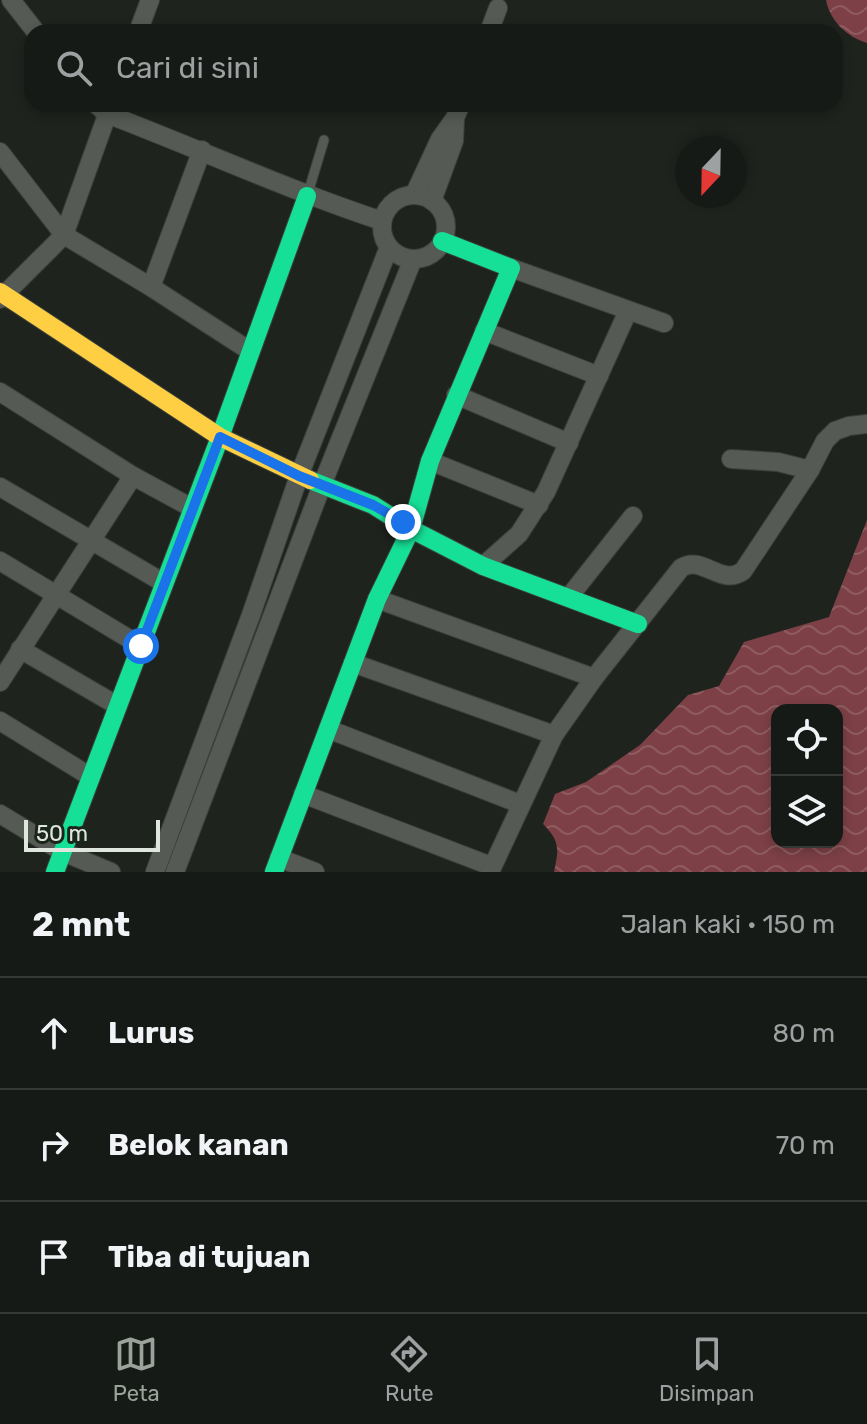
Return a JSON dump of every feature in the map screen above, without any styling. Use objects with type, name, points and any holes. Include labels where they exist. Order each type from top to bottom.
[{"type":"street","points":[[11,0],[30,24]]},
{"type":"street","points":[[141,24],[150,0]]},
{"type":"street","points":[[492,24],[498,8]]},
{"type":"street","points":[[102,112],[64,235],[1,295],[220,437],[299,476],[373,505],[411,529],[483,566],[638,624]]},
{"type":"street","points":[[115,112],[307,196],[382,221]]},
{"type":"street","points":[[423,198],[440,139],[457,112]]},
{"type":"street","points":[[151,287],[202,150]]},
{"type":"street","points":[[0,152],[64,235],[250,351]]},
{"type":"street","points":[[55,872],[220,437],[307,196]]},
{"type":"street","points":[[423,198],[443,214],[445,232],[442,241],[430,254],[413,259],[389,247],[382,231],[382,221],[397,199],[423,198]]},
{"type":"street","points":[[442,241],[664,323]]},
{"type":"street","points":[[155,872],[246,630],[299,476],[389,247]]},
{"type":"street","points":[[175,872],[322,485],[413,259]]},
{"type":"street","points":[[315,872],[277,865],[377,599],[411,529],[430,461],[511,268]]},
{"type":"street","points":[[483,566],[519,534],[539,505],[628,311]]},
{"type":"street","points":[[484,331],[599,376]]},
{"type":"street","points":[[0,392],[133,476],[192,508]]},
{"type":"street","points":[[456,395],[569,443]]},
{"type":"street","points":[[303,794],[490,869],[554,735],[594,678],[681,568],[696,563],[726,577],[736,577],[810,470],[825,441],[835,431],[867,424]]},
{"type":"street","points":[[731,459],[778,462],[810,470]]},
{"type":"street","points":[[430,461],[539,505]]},
{"type":"street","points":[[0,682],[12,651],[56,595],[133,476]]},
{"type":"street","points":[[0,487],[164,583]]},
{"type":"street","points":[[569,597],[633,516]]},
{"type":"street","points":[[0,561],[141,646]]},
{"type":"street","points":[[377,599],[594,678]]},
{"type":"street","points":[[12,651],[118,706]]},
{"type":"street","points":[[353,663],[554,735]]},
{"type":"street","points":[[0,721],[91,777]]},
{"type":"street","points":[[328,729],[520,804]]},
{"type":"street","points":[[0,814],[63,852],[111,872]]},
{"type":"lane","points":[[307,196],[324,140]]},
{"type":"water","points":[[826,0],[867,0],[867,43],[843,29],[843,24],[838,24]]},
{"type":"water","points":[[867,520],[867,872],[554,872],[557,846],[553,835],[543,824],[555,794],[586,782],[640,745],[688,695],[719,686],[744,642],[829,617]]},
{"type":"traffic: fast","points":[[55,872],[220,437],[307,196]]},
{"type":"traffic: fast","points":[[274,872],[377,599],[411,529],[430,461],[511,268],[442,241]]},
{"type":"traffic: fast","points":[[310,480],[373,505],[411,529],[483,566],[638,624]]},
{"type":"traffic: slow","points":[[0,292],[220,437],[310,480]]},
{"type":"route","points":[[141,646],[220,437],[299,476],[373,505],[403,522]]}]
